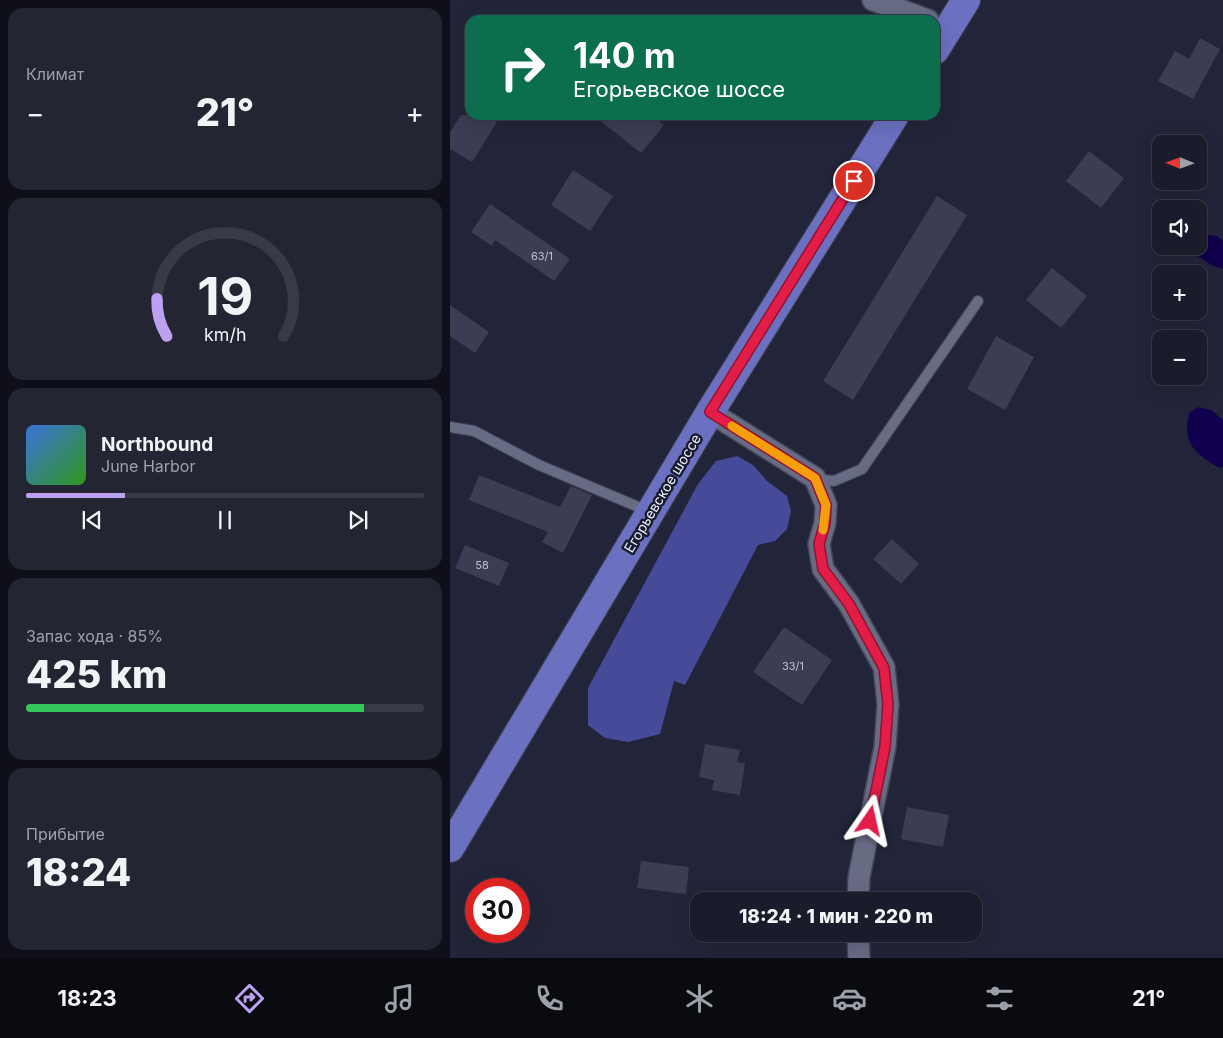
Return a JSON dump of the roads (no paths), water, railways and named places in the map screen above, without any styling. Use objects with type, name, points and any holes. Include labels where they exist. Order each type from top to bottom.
[{"type":"main road","points":[[940,27],[966,0]]},
{"type":"main road","name":"Егорьевское шоссе","points":[[450,848],[710,412],[891,120]]},
{"type":"street","points":[[873,0],[905,15]]},
{"type":"street","points":[[710,412],[815,478],[826,505],[825,523],[819,544],[823,569],[849,604],[884,668],[888,704],[885,747],[859,876],[858,892]]},
{"type":"street","points":[[858,942],[859,958]]},
{"type":"lane","points":[[815,478],[834,481],[862,469],[978,301]]},
{"type":"lane","points":[[450,427],[474,431],[539,465],[650,512]]}]
